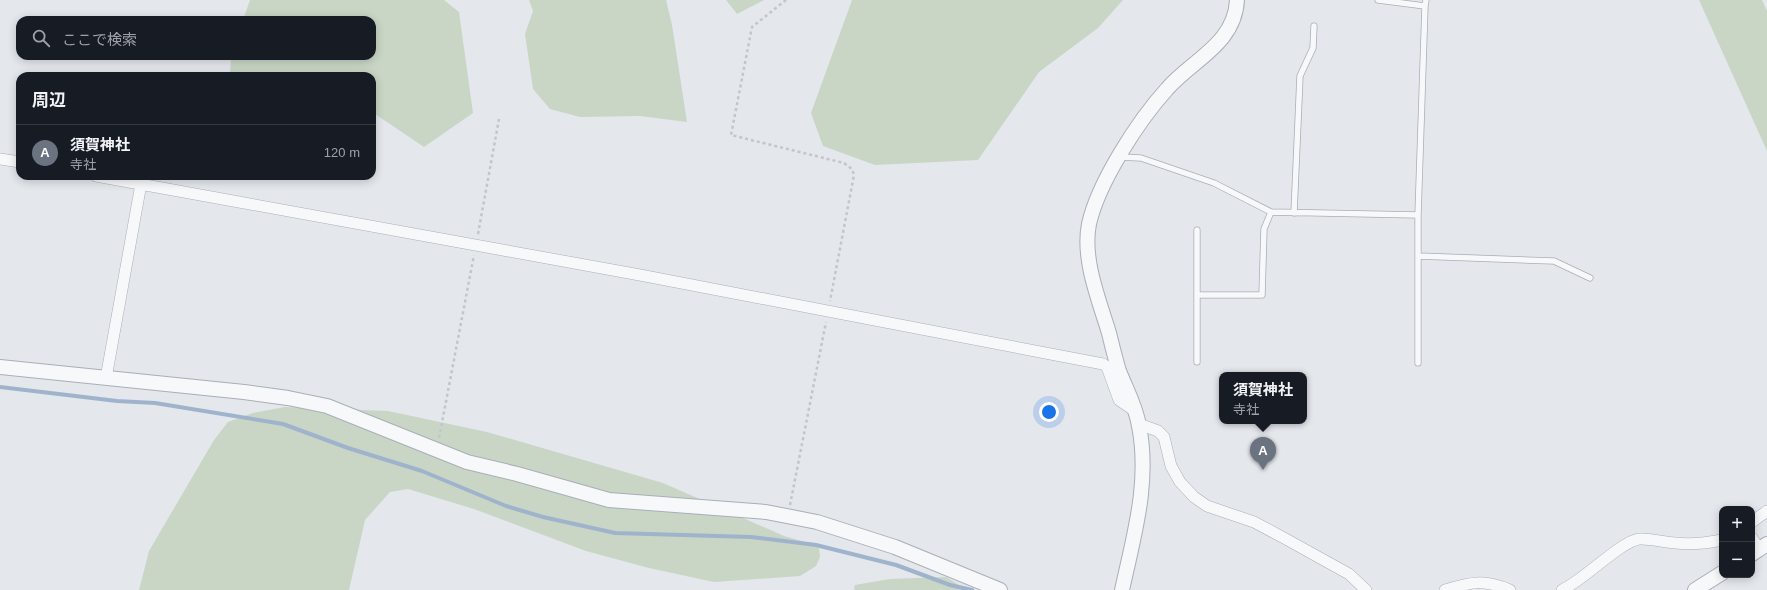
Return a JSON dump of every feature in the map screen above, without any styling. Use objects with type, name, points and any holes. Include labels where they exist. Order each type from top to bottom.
[{"type":"street","points":[[1122,590],[1137,522],[1144,473],[1137,417],[1119,370],[1095,287],[1089,257],[1089,225],[1099,193],[1119,157],[1145,116],[1168,88],[1210,51],[1224,35],[1232,23],[1237,0]]},
{"type":"street","points":[[0,159],[16,161]]},
{"type":"street","points":[[118,180],[640,276],[1103,364],[1107,367],[1119,400],[1137,417],[1164,436],[1171,466],[1180,482],[1194,497],[1207,506],[1254,522],[1284,538],[1349,574],[1366,590]]},
{"type":"street","points":[[106,378],[141,184]]},
{"type":"street","points":[[0,366],[294,399],[327,406],[436,451],[467,462],[517,474],[609,500],[766,512],[817,522],[889,545],[1000,590]]},
{"type":"street","points":[[1755,520],[1767,511]]},
{"type":"street","points":[[1562,590],[1588,574],[1621,548],[1639,539],[1677,544],[1705,543],[1719,541]]},
{"type":"street","points":[[1695,590],[1719,575]]},
{"type":"street","points":[[1445,590],[1469,582],[1485,582],[1510,590]]},
{"type":"lane","points":[[1378,0],[1426,3],[1418,215],[1418,363]]},
{"type":"lane","points":[[1294,213],[1300,76],[1313,48],[1314,26]]},
{"type":"lane","points":[[1119,157],[1141,158],[1214,183],[1271,212],[1418,215]]},
{"type":"lane","points":[[1197,295],[1262,295],[1264,229],[1271,212]]},
{"type":"lane","points":[[1197,230],[1197,362]]},
{"type":"lane","points":[[1418,256],[1554,262],[1590,278]]},
{"type":"path","points":[[786,0],[752,27],[731,136],[844,163],[852,169],[854,175],[788,516]]},
{"type":"path","points":[[436,451],[476,247],[499,119]]},
{"type":"green space","points":[[250,0],[444,0],[459,12],[473,113],[424,147],[376,115],[376,72],[230,72],[231,60],[376,60],[376,16],[244,16]]},
{"type":"green space","points":[[529,0],[666,0],[672,25],[687,122],[640,116],[580,117],[550,109],[533,89],[525,34],[533,11]]},
{"type":"green space","points":[[726,0],[764,0],[737,14]]},
{"type":"green space","points":[[852,0],[1123,0],[1098,28],[1039,72],[978,160],[875,165],[823,146],[811,113]]},
{"type":"green space","points":[[1699,0],[1762,0],[1767,11],[1767,151]]},
{"type":"green space","points":[[285,407],[388,411],[487,432],[663,483],[784,536],[809,543],[819,548],[820,557],[816,566],[800,576],[714,582],[649,568],[586,551],[474,509],[408,489],[390,492],[365,520],[349,590],[139,590],[149,551],[214,440],[228,422],[253,413]]},
{"type":"green space","points":[[946,577],[967,590],[854,590],[855,585],[890,579]]},
{"type":"waterway","points":[[0,387],[117,401],[155,403],[283,424],[348,448],[422,471],[506,506],[543,517],[615,533],[751,537],[816,545],[896,565],[950,585],[972,590]]},
{"type":"place","name":"須賀神社","points":[[1263,470]]}]
